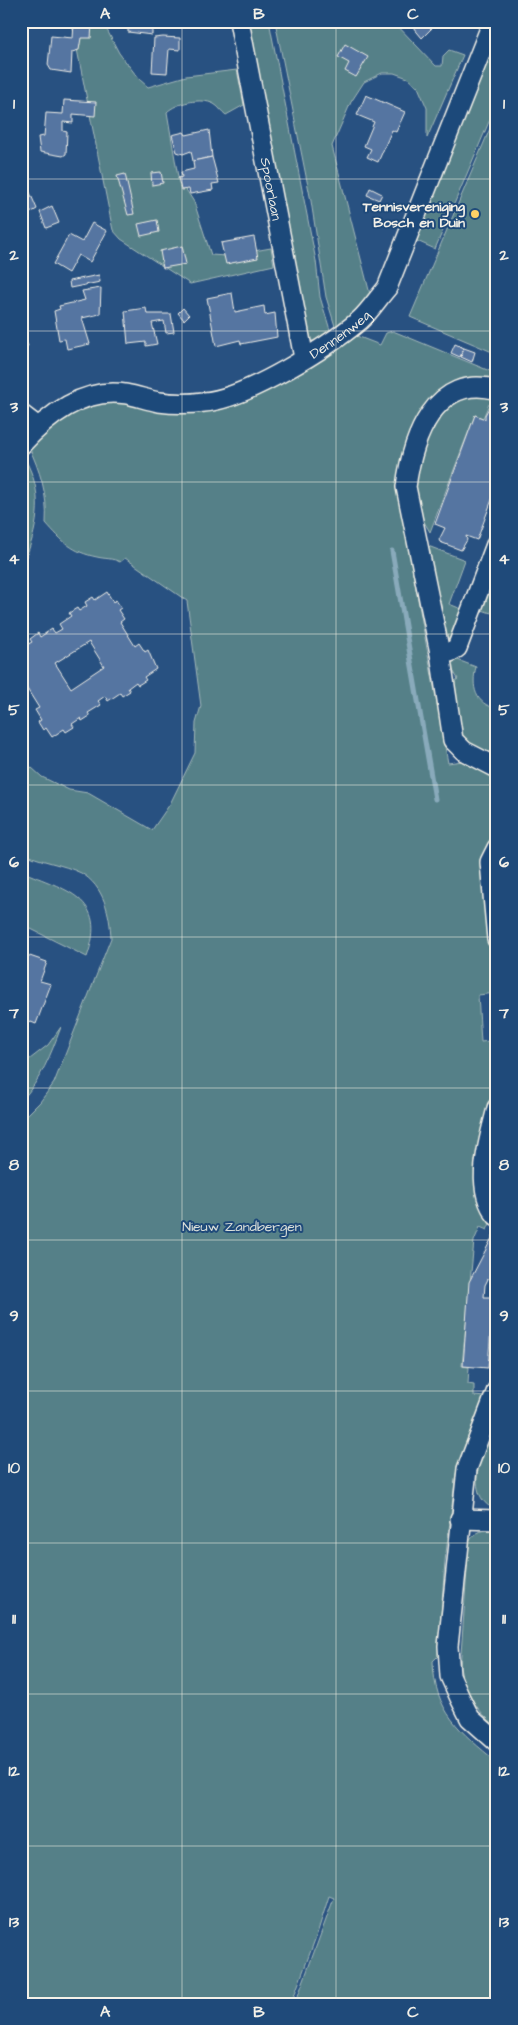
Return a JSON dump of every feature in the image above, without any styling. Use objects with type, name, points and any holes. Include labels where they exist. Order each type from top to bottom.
[{"type":"street","name":"Spoorlaan","points":[[240,21],[304,358]]},
{"type":"street","name":"Dennenweg","points":[[21,445],[38,427],[69,405],[101,394],[124,394],[160,402],[205,402],[239,394],[337,338],[362,318],[387,288],[493,21]]},
{"type":"street","points":[[497,390],[473,388],[457,391],[443,398],[429,415],[408,468],[406,487],[409,510],[440,653],[453,740],[464,751],[497,768]]},
{"type":"street","points":[[21,414],[38,427]]},
{"type":"street","points":[[440,653],[450,652],[457,648],[497,542]]},
{"type":"street","points":[[497,848],[490,862],[497,939]]},
{"type":"street","points":[[497,1108],[483,1176],[487,1202],[497,1216]]},
{"type":"street","points":[[497,1390],[472,1451],[466,1478],[460,1519],[448,1646],[450,1676],[470,1718],[497,1742]]},
{"type":"street","points":[[460,1519],[497,1520]]},
{"type":"green space","points":[[67,21],[92,21],[107,30],[119,53],[139,79],[148,87],[186,76],[237,70],[244,105],[226,115],[214,104],[196,101],[176,106],[167,112],[178,177],[194,202],[211,255],[226,256],[271,248],[274,265],[190,284],[121,239],[113,230],[73,29],[70,22]]},
{"type":"green space","points":[[244,21],[269,21],[316,261],[320,297],[330,330],[330,334],[318,340],[311,341],[304,338]]},
{"type":"green space","points":[[275,21],[393,21],[436,66],[442,66],[443,56],[449,50],[463,55],[427,138],[427,108],[418,87],[408,78],[394,73],[382,73],[364,82],[351,102],[332,146],[371,298],[340,328],[335,326],[326,297],[311,201]]},
{"type":"green space","points":[[497,28],[497,103],[435,249],[408,237]]},
{"type":"green space","name":"Tennisvereniging Bosch en Duin","points":[[497,112],[497,354],[410,317]]},
{"type":"green space","name":"Nieuw Zandbergen","points":[[393,331],[497,374],[497,382],[454,383],[439,391],[425,405],[404,454],[400,502],[448,763],[463,761],[463,759],[497,775],[497,841],[485,856],[496,993],[478,995],[481,1042],[497,1040],[493,1217],[487,1230],[480,1227],[474,1241],[462,1366],[469,1367],[468,1384],[474,1385],[474,1396],[485,1397],[456,1474],[445,1561],[438,1656],[433,1661],[438,1694],[444,1707],[461,1730],[497,1762],[497,2004],[295,2004],[334,1898],[329,1896],[291,2004],[21,2004],[21,1121],[40,1102],[54,1083],[111,938],[104,901],[95,885],[89,879],[74,870],[21,852],[21,758],[42,777],[69,790],[88,793],[152,830],[170,804],[195,753],[196,723],[201,706],[187,601],[125,558],[120,562],[88,555],[74,549],[58,536],[46,523],[46,502],[42,483],[28,445],[85,400],[180,407],[330,351],[333,352],[354,335],[380,345],[386,333]]},
{"type":"green space","points":[[468,395],[497,397],[497,406],[489,404],[483,418],[475,415],[430,532],[417,510],[413,488],[417,463],[438,412]]},
{"type":"green space","points":[[21,455],[28,465],[35,484],[37,508],[34,533],[21,569]]},
{"type":"green space","points":[[428,546],[465,560],[449,604],[464,610],[452,644],[443,641],[424,547]]},
{"type":"green space","points":[[497,567],[497,598],[491,613],[479,609]]},
{"type":"green space","points":[[455,659],[476,667],[474,681],[476,694],[484,703],[497,708],[497,760],[462,740],[449,685],[458,679],[448,662]]},
{"type":"green space","points":[[21,871],[67,891],[79,899],[87,908],[92,921],[92,937],[87,957],[21,924]]},
{"type":"green space","points":[[61,1027],[40,1075],[21,1101],[21,1066],[48,1045]]},
{"type":"green space","points":[[497,1408],[497,1510],[485,1503],[479,1492],[477,1479],[482,1448]]},
{"type":"green space","points":[[497,1529],[497,1727],[483,1715],[473,1701],[465,1686],[460,1668],[469,1542],[484,1530]]},
{"type":"building","points":[[408,21],[439,21],[422,38]]},
{"type":"building","points":[[74,23],[92,24],[91,38],[81,38],[79,50],[72,52],[71,73],[51,70],[48,65],[51,36],[73,38]]},
{"type":"building","points":[[128,25],[152,26],[152,35],[128,32]]},
{"type":"building","points":[[154,38],[180,38],[180,50],[169,49],[167,73],[152,72]]},
{"type":"building","points":[[345,44],[368,57],[356,77],[345,71],[349,63],[338,57]]},
{"type":"building","points":[[366,95],[405,112],[396,132],[392,130],[378,162],[367,157],[371,149],[364,146],[374,122],[357,115]]},
{"type":"building","points":[[64,100],[96,102],[95,116],[73,114],[73,123],[63,122],[63,131],[67,132],[66,154],[63,156],[40,152],[38,137],[44,136],[46,113],[63,114]]},
{"type":"building","points":[[209,130],[212,157],[193,161],[191,151],[183,154],[177,152],[172,135],[184,132],[186,135]]},
{"type":"building","points":[[212,157],[219,183],[212,184],[213,190],[190,194],[189,189],[181,190],[178,178],[182,177],[181,172],[194,169],[193,161]]},
{"type":"building","points":[[161,172],[163,183],[152,185],[151,173]]},
{"type":"building","points":[[125,174],[134,214],[128,215],[117,176]]},
{"type":"building","points":[[28,188],[37,209],[23,217],[21,216],[21,191]]},
{"type":"building","points":[[370,188],[382,194],[379,200],[367,195]]},
{"type":"building","points":[[52,206],[59,223],[46,228],[40,212]]},
{"type":"building","points":[[157,220],[159,232],[141,236],[138,224]]},
{"type":"building","points":[[92,223],[107,231],[90,262],[78,255],[68,273],[53,264],[69,235],[82,242]]},
{"type":"building","points":[[254,237],[258,258],[226,264],[221,243]]},
{"type":"building","points":[[182,246],[186,264],[163,268],[160,251]]},
{"type":"building","points":[[99,275],[100,282],[70,288],[69,281]]},
{"type":"building","points":[[101,288],[100,314],[82,318],[90,344],[67,349],[65,339],[59,340],[54,311],[60,309],[59,306],[85,300],[82,291]]},
{"type":"building","points":[[232,293],[235,312],[264,306],[265,315],[275,313],[277,337],[241,344],[240,340],[216,346],[207,298]]},
{"type":"building","points":[[146,308],[147,314],[171,314],[174,332],[166,333],[164,321],[152,323],[157,344],[146,346],[146,342],[128,344],[125,311]]},
{"type":"building","points":[[183,308],[189,315],[184,320],[178,313]]},
{"type":"building","points":[[21,332],[28,346],[21,349]]},
{"type":"building","points":[[455,344],[464,348],[460,357],[451,353]]},
{"type":"building","points":[[464,348],[475,352],[472,362],[461,357]]},
{"type":"building","points":[[491,404],[497,406],[497,486],[477,540],[466,536],[467,540],[461,550],[440,542],[439,540],[445,528],[435,524],[475,415],[485,419]]},
{"type":"building","points":[[107,592],[113,602],[116,600],[121,608],[118,610],[124,619],[120,622],[135,646],[139,643],[145,652],[148,650],[156,669],[144,677],[146,680],[138,685],[136,682],[128,688],[130,691],[122,696],[120,693],[108,701],[105,696],[98,701],[101,705],[88,713],[90,716],[82,721],[81,718],[72,724],[74,727],[66,732],[64,729],[52,737],[46,728],[43,730],[38,722],[41,720],[35,710],[39,708],[24,684],[21,685],[21,644],[23,647],[32,642],[30,639],[38,633],[40,637],[52,629],[55,633],[62,629],[59,624],[71,616],[69,613],[77,608],[79,611],[87,606],[85,602],[93,597],[95,600]],"holes":[[[89,642],[104,666],[71,688],[55,663]]]},
{"type":"building","points":[[21,953],[47,962],[40,981],[51,984],[36,1024],[21,1018]]},
{"type":"building","points":[[494,1234],[497,1237],[497,1261],[485,1285],[484,1297],[493,1297],[488,1368],[463,1366],[469,1282]]},
{"type":"waterway","points":[[392,551],[435,799]]},
{"type":"place","name":"Tennisvereniging Bosch en Duin","points":[[475,214]]}]
